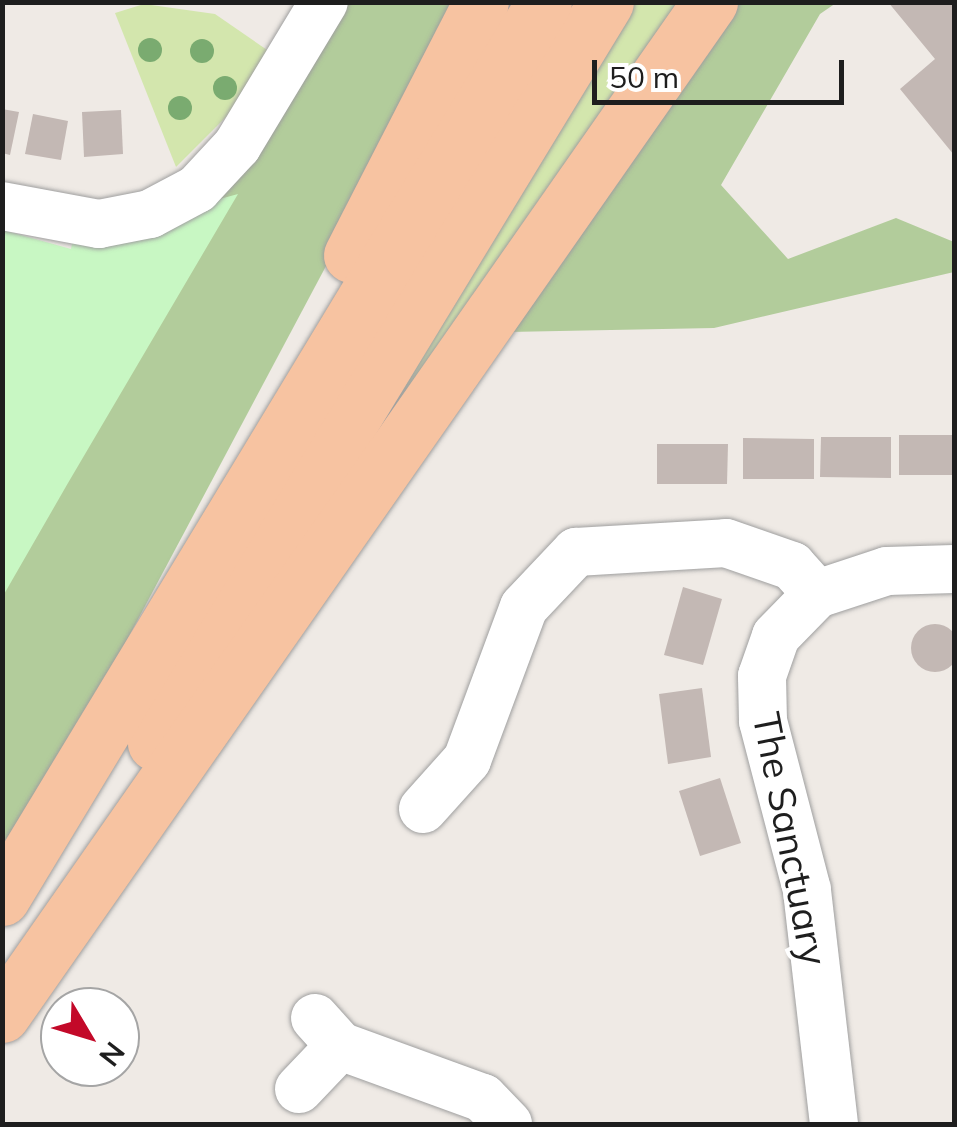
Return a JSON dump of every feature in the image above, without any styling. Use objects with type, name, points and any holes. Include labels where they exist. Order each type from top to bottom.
[{"type":"main road","points":[[148,655],[481,2]]},
{"type":"main road","points":[[2,898],[544,2]]},
{"type":"main road","points":[[2,998],[606,2]]},
{"type":"main road","points":[[2,1015],[710,2]]},
{"type":"street","points":[[2,206],[99,224],[150,214],[198,190],[237,146],[324,2]]},
{"type":"street","points":[[453,794],[524,606],[576,552],[726,543],[792,566],[817,594]]},
{"type":"street","name":"The Sanctuary","points":[[834,1124],[807,890],[764,722],[762,676],[776,636],[817,594],[887,571],[954,570]]},
{"type":"street","points":[[300,1088],[328,1032],[482,1098],[508,1124]]},
{"type":"green space","points":[[337,3],[466,3],[3,873],[3,523]]},
{"type":"green space","points":[[630,3],[689,3],[298,566],[545,137]]},
{"type":"green space","points":[[729,3],[836,3],[820,14],[721,185],[788,259],[896,218],[954,242],[954,272],[714,328],[502,332]]},
{"type":"green space","points":[[144,4],[215,14],[270,52],[237,106],[176,167],[115,13]]},
{"type":"green space","points":[[238,194],[3,596],[3,230],[71,249],[73,239]]},
{"type":"building","points":[[888,2],[954,2],[954,155],[900,89],[935,59]]},
{"type":"building","points":[[2,109],[19,112],[10,155],[2,153]]},
{"type":"building","points":[[121,110],[123,154],[84,157],[82,112]]},
{"type":"building","points":[[33,114],[68,121],[61,160],[25,154]]},
{"type":"building","points":[[899,435],[954,435],[954,475],[899,475]]},
{"type":"building","points":[[821,437],[891,437],[891,478],[820,477]]},
{"type":"building","points":[[743,438],[814,439],[814,479],[743,479]]},
{"type":"building","points":[[657,444],[728,444],[727,484],[657,484]]},
{"type":"building","points":[[683,587],[722,599],[703,665],[664,655]]},
{"type":"building","points":[[935,624],[952,631],[959,648],[952,665],[935,672],[918,665],[911,648],[918,631]]},
{"type":"building","points":[[702,688],[711,757],[668,764],[659,694]]},
{"type":"building","points":[[720,778],[741,843],[700,856],[679,791]]}]
